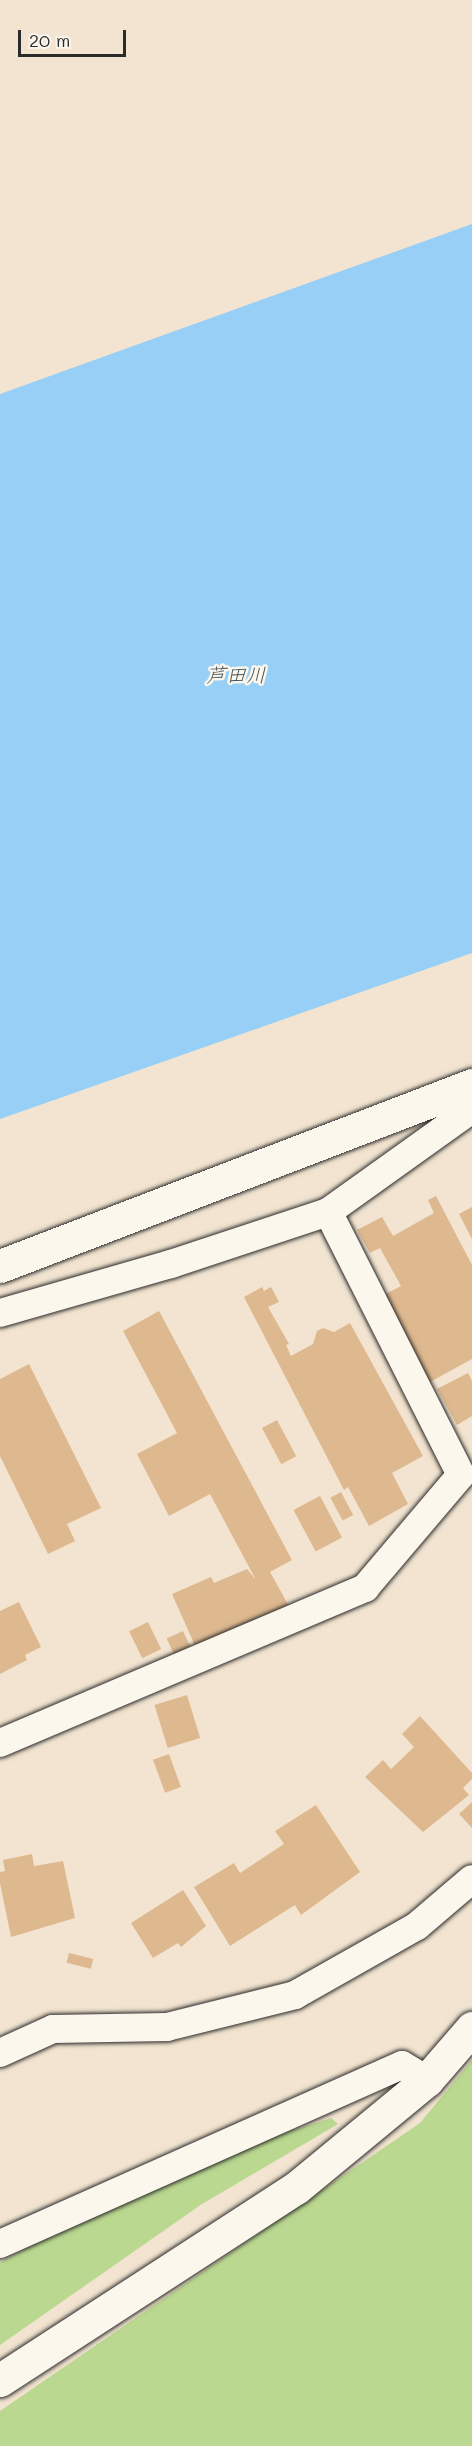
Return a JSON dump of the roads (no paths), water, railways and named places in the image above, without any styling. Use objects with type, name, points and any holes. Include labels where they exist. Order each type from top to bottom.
[{"type":"street","points":[[0,1266],[472,1085]]},
{"type":"street","points":[[0,1313],[328,1212],[472,1109]]},
{"type":"street","points":[[0,1743],[365,1588],[461,1475],[328,1212]]},
{"type":"street","points":[[0,2053],[53,2029],[167,2027],[295,1995],[417,1926],[472,1879]]},
{"type":"street","points":[[0,2380],[296,2188],[427,2080],[472,2028]]},
{"type":"street","points":[[0,2244],[402,2065],[427,2080]]},
{"type":"water","name":"芦田川","points":[[472,224],[472,953],[0,1119],[0,394]]}]
